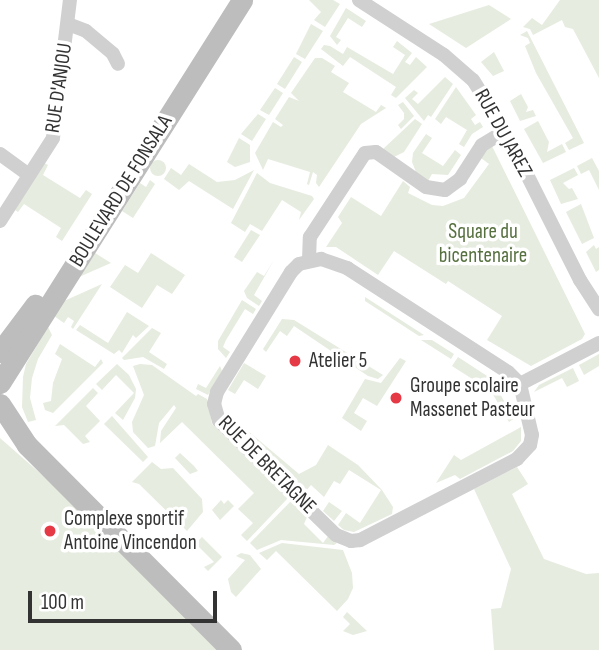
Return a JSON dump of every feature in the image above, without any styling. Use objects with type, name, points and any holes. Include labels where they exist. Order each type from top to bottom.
[{"type":"street","name":"RUE D'ANJOU","points":[[0,221],[56,128],[70,0]]},
{"type":"street","name":"BOULEVARD DE FONSALA","points":[[0,352],[33,309],[232,0]]},
{"type":"street","name":"BOULEVARD DE FONSALA","points":[[0,383],[242,0]]},
{"type":"street","name":"RUE DU JAREZ","points":[[359,0],[460,68],[490,104],[580,280],[599,309]]},
{"type":"street","name":"RUE D'ANJOU","points":[[68,24],[86,31],[113,54],[118,64]]},
{"type":"street","points":[[505,131],[482,145],[460,179],[445,190],[426,187],[376,152],[365,153],[310,237],[309,260],[332,260],[347,268],[501,366],[520,384],[599,343]]},
{"type":"street","points":[[0,154],[29,175]]},
{"type":"street","name":"RUE DE BRETAGNE","points":[[309,260],[290,272],[217,392],[214,404],[219,421],[336,535],[351,541],[360,540],[517,459],[530,445],[532,435],[520,384]]},
{"type":"street","points":[[0,404],[27,445]]},
{"type":"street","points":[[0,426],[27,445],[231,650]]},
{"type":"green space","points":[[309,0],[333,0],[340,4],[325,27],[314,20],[321,12]]},
{"type":"green space","points":[[560,0],[599,0],[599,78],[573,29],[565,27],[562,20],[533,35],[530,29],[523,27],[532,18],[542,25]]},
{"type":"green space","points":[[489,5],[511,19],[466,48],[429,24]]},
{"type":"green space","points":[[346,8],[366,21],[362,27],[348,18],[336,37],[341,40],[337,45],[330,36]]},
{"type":"green space","points":[[311,24],[323,31],[305,59],[296,54]]},
{"type":"green space","points":[[527,31],[584,143],[569,150],[565,143],[573,138],[536,73],[525,46],[530,43],[528,38],[520,35]]},
{"type":"green space","points":[[397,41],[412,53],[405,62],[410,65],[416,57],[427,67],[396,98],[391,95],[396,87],[350,57],[343,66],[321,49],[324,45],[330,46],[343,54],[347,47],[393,74],[405,55],[393,47]]},
{"type":"green space","points":[[494,52],[504,71],[493,76],[481,62]]},
{"type":"green space","points":[[294,57],[302,62],[285,89],[277,84]]},
{"type":"green space","points":[[315,58],[322,58],[335,66],[331,72],[349,83],[343,92],[376,112],[381,105],[386,108],[361,124],[319,187],[316,183],[317,175],[313,172],[309,185],[310,172],[268,159],[263,170],[255,153],[273,122],[281,127],[283,125],[275,119],[289,97],[299,101],[291,93]]},
{"type":"green space","points":[[445,77],[453,84],[431,117],[428,115],[424,121],[405,98],[414,90],[418,93],[412,99],[418,104]]},
{"type":"green space","points":[[456,87],[476,115],[471,119],[475,125],[480,122],[483,127],[472,134],[464,147],[459,144],[467,130],[446,117],[441,124],[435,119]]},
{"type":"green space","points":[[275,88],[283,93],[269,115],[260,110]]},
{"type":"green space","points":[[521,94],[528,107],[526,112],[533,110],[536,116],[520,121],[510,101]]},
{"type":"green space","points":[[403,102],[414,116],[401,129],[398,125],[404,119],[404,113],[398,105]]},
{"type":"green space","points":[[258,114],[266,119],[252,141],[241,134]]},
{"type":"green space","points":[[415,119],[422,124],[404,152],[394,157],[382,150]]},
{"type":"green space","points":[[538,121],[549,142],[547,152],[562,144],[566,152],[543,163],[524,129]]},
{"type":"green space","points":[[426,134],[432,138],[422,153],[443,166],[455,150],[461,155],[448,175],[432,174],[428,181],[416,172],[412,162],[413,153]]},
{"type":"green space","points":[[239,138],[250,145],[250,162],[235,167],[227,162]]},
{"type":"green space","name":"Square du bicentenaire","points":[[491,144],[585,334],[582,339],[531,366],[487,340],[502,316],[448,281],[446,284],[394,251],[378,275],[336,247],[326,247],[342,223],[338,217],[351,197],[381,216],[403,181],[410,187],[408,193],[432,205],[443,206],[464,198],[489,164],[481,158]]},
{"type":"green space","points":[[592,158],[599,171],[599,190],[589,170],[581,174],[577,166]]},
{"type":"green space","points":[[155,160],[161,160],[166,168],[164,174],[155,176],[150,171],[150,165]]},
{"type":"green space","points":[[44,163],[48,165],[43,175],[80,198],[86,190],[92,194],[62,241],[56,237],[61,228],[24,204],[18,212],[15,210]]},
{"type":"green space","points":[[189,164],[217,182],[235,180],[254,170],[233,209],[189,181],[179,190],[164,179],[171,168],[181,175]]},
{"type":"green space","points":[[574,168],[578,175],[563,183],[569,189],[572,188],[578,199],[561,204],[550,180]]},
{"type":"green space","points":[[257,173],[270,183],[312,196],[314,199],[299,220],[301,212],[282,200],[262,231],[250,224],[245,232],[231,223]]},
{"type":"green space","points":[[150,180],[155,184],[133,218],[122,211],[140,183],[146,187]]},
{"type":"green space","points":[[581,204],[594,238],[582,244],[566,212]]},
{"type":"green space","points":[[251,230],[260,235],[242,262],[234,257]]},
{"type":"green space","points":[[594,245],[596,249],[599,247],[599,270],[596,272],[586,252]]},
{"type":"green space","points":[[95,253],[111,263],[79,277]]},
{"type":"green space","points":[[151,253],[185,275],[172,294],[157,285],[142,308],[110,287],[125,265],[138,273]]},
{"type":"green space","points":[[274,260],[254,295],[262,301],[259,306],[247,298],[244,291],[257,272],[264,276]]},
{"type":"green space","points":[[102,284],[73,329],[71,327],[74,321],[68,317],[64,323],[54,316],[64,301]]},
{"type":"green space","points":[[365,297],[424,335],[419,336],[365,301]]},
{"type":"green space","points":[[242,300],[256,309],[253,314],[245,309],[226,340],[223,347],[230,352],[226,358],[218,349],[218,341]]},
{"type":"green space","points":[[127,312],[149,326],[136,338],[133,335],[122,353],[119,350],[114,354],[76,330],[80,325],[108,343]]},
{"type":"green space","points":[[282,319],[294,320],[383,375],[378,379],[368,376],[294,326],[287,336],[280,331],[266,352],[263,349]]},
{"type":"green space","points":[[48,327],[52,335],[38,359],[32,378],[30,398],[36,420],[28,422],[22,407],[23,377],[26,364]]},
{"type":"green space","points":[[152,328],[161,333],[149,352],[167,364],[164,369],[143,357],[122,358]]},
{"type":"green space","points":[[421,340],[432,340],[454,354],[451,359]]},
{"type":"green space","points":[[60,344],[95,367],[101,359],[103,363],[53,413],[45,410],[43,403],[51,401],[53,383],[62,359],[55,354]]},
{"type":"green space","points":[[599,354],[599,366],[584,375],[579,365]]},
{"type":"green space","points":[[458,357],[504,387],[506,389],[500,394],[513,416],[519,415],[509,422],[491,391],[452,366]]},
{"type":"green space","points":[[400,358],[406,361],[377,406],[363,398],[354,413],[367,421],[361,431],[342,418],[365,379],[381,383]]},
{"type":"green space","points":[[244,363],[266,376],[258,389],[244,380],[235,394],[228,390]]},
{"type":"green space","points":[[117,364],[129,375],[136,389],[135,398],[123,420],[115,413],[134,393],[116,375],[102,390],[96,384]]},
{"type":"green space","points":[[152,365],[196,396],[198,394],[207,399],[212,424],[288,498],[247,541],[241,535],[253,523],[238,509],[254,493],[182,422],[160,443],[161,431],[176,408],[174,405],[159,423],[155,446],[148,448],[133,432],[132,422],[144,395],[133,366]]},
{"type":"green space","points":[[220,366],[222,371],[208,395],[196,389],[198,384],[206,388]]},
{"type":"green space","points":[[573,368],[579,381],[567,387],[562,378],[534,392],[539,385]]},
{"type":"green space","points":[[93,388],[98,393],[86,406],[100,421],[85,436],[90,442],[83,444],[64,425],[55,426]]},
{"type":"green space","points":[[112,416],[148,457],[143,462],[104,424]]},
{"type":"green space","points":[[242,426],[299,474],[316,465],[328,445],[358,465],[382,490],[393,507],[392,514],[354,532],[344,530],[338,525],[346,513],[360,523],[381,490],[349,470],[340,484],[334,481],[324,497],[311,485],[305,492],[239,429]]},
{"type":"green space","points":[[521,427],[521,441],[513,451],[460,479],[455,475],[436,483],[454,455],[461,460]]},
{"type":"green space","points":[[0,438],[49,481],[221,650],[0,650]]},
{"type":"green space","points":[[180,453],[198,471],[190,474],[175,458]]},
{"type":"green space","points":[[152,462],[161,469],[173,468],[202,499],[203,512],[187,531],[139,484],[132,482]]},
{"type":"green space","points":[[517,467],[528,484],[512,494],[544,559],[586,574],[599,573],[599,650],[494,650],[491,609],[501,608],[511,569],[474,489]]},
{"type":"green space","points":[[221,500],[224,504],[228,500],[234,506],[220,520],[212,510]]},
{"type":"green space","points":[[291,501],[307,517],[304,524],[323,543],[328,536],[337,543],[334,545],[281,540],[257,550],[250,543]]},
{"type":"green space","points":[[329,502],[342,511],[334,521],[323,511]]},
{"type":"green space","points":[[192,537],[197,542],[202,537],[222,557],[208,571],[204,567],[214,562],[196,544],[189,546],[186,542]]},
{"type":"green space","points":[[282,543],[343,550],[352,573],[353,588],[348,599],[337,611],[276,551],[267,560],[259,553]]},
{"type":"green space","points":[[241,553],[250,555],[261,569],[236,597],[231,592],[228,579],[245,560],[236,556]]},
{"type":"green space","points":[[347,612],[367,631],[353,635],[343,631],[350,624],[343,617]]},
{"type":"place","name":"Atelier 5","points":[[295,361]]},
{"type":"place","name":"Groupe scolaire Massenet Pasteur","points":[[396,398]]},
{"type":"place","name":"Complexe sportif Antoine Vincendon","points":[[50,531]]}]
